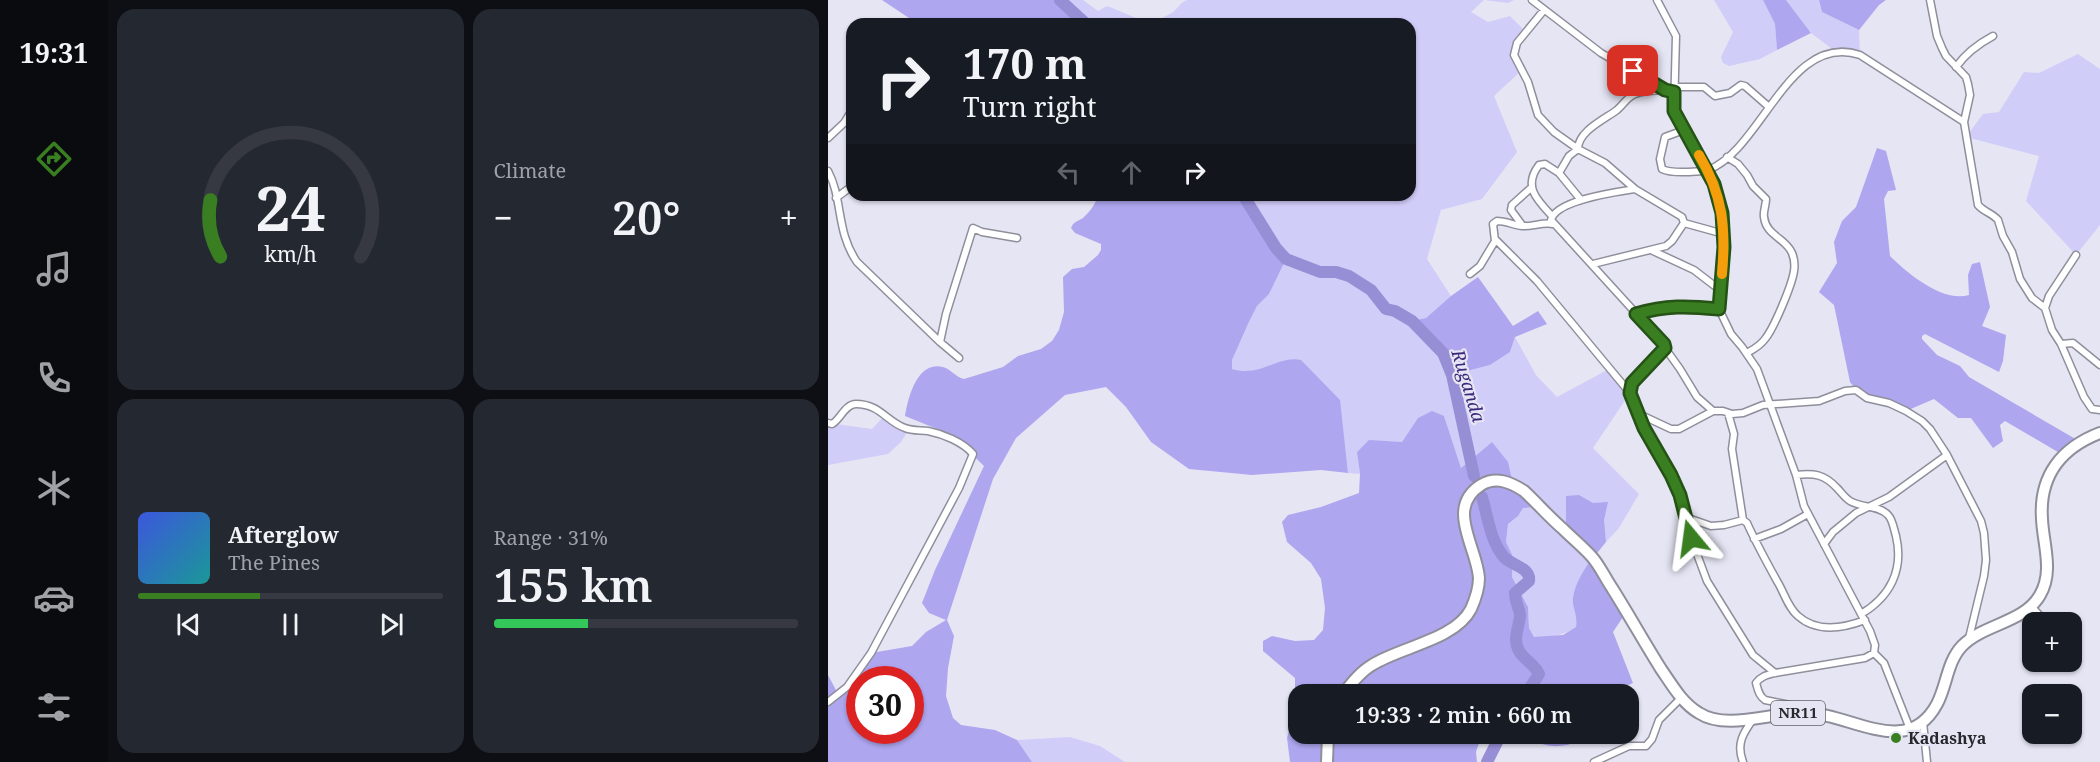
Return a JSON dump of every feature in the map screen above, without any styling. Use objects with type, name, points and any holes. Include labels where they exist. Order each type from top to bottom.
[{"type":"highway","points":[[1910,730],[1929,716],[1938,702],[1952,660],[1969,638],[2025,611],[2040,595],[2046,574],[2047,557],[2042,518],[2047,480],[2058,461],[2071,448],[2079,441],[2100,433]]},
{"type":"highway","name":"NR11","points":[[1352,684],[1371,665],[1447,632],[1461,622],[1470,610],[1479,582],[1478,569],[1467,536],[1465,509],[1473,490],[1486,482],[1498,480],[1513,484],[1524,491],[1593,558],[1681,698],[1697,713],[1707,718],[1723,721],[1809,712],[1887,732],[1910,730]]},
{"type":"highway","points":[[1327,762],[1328,744]]},
{"type":"street","points":[[1532,0],[1601,53],[1665,90]]},
{"type":"street","points":[[1657,0],[1676,36],[1674,111],[1707,170],[1718,195],[1724,234],[1719,309],[1731,334],[1757,369],[1808,514],[1863,617],[1875,645],[1874,653]]},
{"type":"street","points":[[1930,0],[1937,36],[1942,48],[1966,77],[1968,84],[1970,95],[1964,122],[1978,205],[1984,212],[1998,220],[2026,290],[2045,308],[2052,330],[2061,344],[2084,397],[2092,409],[2100,410]]},
{"type":"street","points":[[1544,10],[1517,43],[1514,55],[1528,82],[1538,115],[1554,132],[1578,149],[1605,163],[1635,189],[1682,217],[1684,223]]},
{"type":"street","points":[[1956,67],[1976,45],[1993,36]]},
{"type":"street","points":[[1684,130],[1665,137],[1660,159],[1662,169],[1684,172],[1707,170],[1738,147],[1798,72],[1821,57],[1836,52],[1849,52],[1874,63],[1964,122]]},
{"type":"street","points":[[1559,173],[1569,156],[1578,149],[1578,144],[1598,122],[1618,109],[1627,99],[1644,92],[1704,87],[1715,96],[1721,96],[1741,85],[1769,107]]},
{"type":"street","points":[[828,138],[846,120]]},
{"type":"street","points":[[1727,157],[1738,164],[1753,186],[1766,199],[1764,212],[1766,224],[1772,234],[1788,244],[1795,268],[1775,324],[1760,346],[1747,353]]},
{"type":"street","points":[[1581,200],[1559,173],[1545,164],[1539,165],[1532,174],[1533,193],[1552,216],[1553,224],[1593,264],[1664,344],[1697,397],[1713,411],[1743,413],[1762,405],[1819,401],[1845,391],[1856,390],[1867,398],[1889,403],[1906,411],[1930,429],[1947,455],[1981,521],[1984,533],[1986,560],[1984,576],[1969,638]]},
{"type":"street","points":[[828,171],[846,244],[857,262],[959,358]]},
{"type":"street","points":[[1522,226],[1510,210],[1512,205],[1532,187]]},
{"type":"street","points":[[1552,216],[1562,208],[1581,200],[1635,189]]},
{"type":"street","points":[[836,198],[846,190]]},
{"type":"street","points":[[1470,274],[1480,266],[1495,239],[1493,224],[1497,221],[1507,221],[1522,226],[1553,224]]},
{"type":"street","points":[[1684,223],[1724,234]]},
{"type":"street","points":[[1593,264],[1666,246],[1684,223]]},
{"type":"street","points":[[940,342],[946,314],[973,228],[982,232],[1017,238]]},
{"type":"street","points":[[1495,239],[1537,281],[1630,393],[1644,428],[1680,495],[1685,517],[1707,581],[1753,655],[1775,673]]},
{"type":"street","points":[[1653,251],[1694,270],[1720,290]]},
{"type":"street","points":[[2045,308],[2049,296],[2076,255]]},
{"type":"street","points":[[1636,314],[1659,307],[1719,309]]},
{"type":"street","points":[[2061,344],[2073,343],[2100,365]]},
{"type":"street","points":[[1630,393],[1632,383],[1665,348]]},
{"type":"street","points":[[828,423],[834,423],[849,406],[857,404],[882,411],[904,428],[941,435],[968,448],[973,454],[959,488],[871,653],[847,687],[828,702]]},
{"type":"street","points":[[1638,414],[1671,429],[1678,429],[1713,411]]},
{"type":"street","points":[[1728,413],[1734,434],[1732,449],[1743,520],[1798,616],[1808,622],[1831,628],[1845,627],[1863,617],[1881,600],[1896,574],[1899,561],[1891,519],[1887,514],[1847,499],[1820,474],[1796,475]]},
{"type":"street","points":[[1824,544],[1833,532],[1856,513],[1889,497],[1947,455]]},
{"type":"street","points":[[1754,539],[1781,529],[1808,514]]},
{"type":"street","points":[[1685,517],[1711,526],[1743,520]]},
{"type":"street","points":[[2031,606],[2037,612]]},
{"type":"street","points":[[1809,712],[1800,707],[1771,702],[1761,697],[1756,683],[1762,677],[1775,673],[1845,663],[1866,658],[1874,653]]},
{"type":"street","points":[[1874,653],[1884,663],[1910,730]]},
{"type":"street","points":[[1594,762],[1629,746],[1646,746],[1652,739],[1659,720],[1681,698]]},
{"type":"street","points":[[1743,762],[1740,740],[1754,718]]},
{"type":"street","points":[[1923,722],[1927,762]]},
{"type":"shaded area","points":[[882,0],[1060,0],[1080,18],[909,18]]},
{"type":"shaded area","points":[[1060,0],[1083,0],[1098,11],[1107,6],[1137,18],[1080,18]]},
{"type":"shaded area","points":[[1187,0],[1484,0],[1471,12],[1488,22],[1510,16],[1526,32],[1515,50],[1522,70],[1494,96],[1517,152],[1482,199],[1441,210],[1427,259],[1451,296],[1426,318],[1413,322],[1443,353],[1452,375],[1490,365],[1510,352],[1515,337],[1536,375],[1557,397],[1609,369],[1630,393],[1593,448],[1639,494],[1619,528],[1606,542],[1600,514],[1592,504],[1579,495],[1592,558],[1573,599],[1578,617],[1576,627],[1556,636],[1545,637],[1534,637],[1529,628],[1528,607],[1512,577],[1513,558],[1506,542],[1508,524],[1518,516],[1523,507],[1539,506],[1513,484],[1492,442],[1461,468],[1444,416],[1418,418],[1402,442],[1369,441],[1357,452],[1360,474],[1348,473],[1339,400],[1256,371],[1244,373],[1232,369],[1232,360],[1248,324],[1257,306],[1269,294],[1286,259],[1259,223],[1248,201],[1416,201],[1416,18],[1161,18],[1173,12]]},
{"type":"shaded area","points":[[1484,0],[1514,0],[1508,3]]},
{"type":"shaded area","points":[[1714,0],[1763,0],[1775,24],[1777,50],[1760,59],[1729,66],[1723,63],[1721,57],[1733,32]]},
{"type":"shaded area","points":[[1763,0],[1786,0],[1811,33],[1777,50],[1775,24]]},
{"type":"shaded area","points":[[1786,0],[1819,0],[1822,12],[1859,30],[1860,55],[1836,52],[1811,33]]},
{"type":"shaded area","points":[[1819,0],[1886,0],[1879,5],[1859,30],[1822,12]]},
{"type":"shaded area","points":[[2078,54],[2100,69],[2100,225],[2076,255],[2026,201],[2039,156],[1966,137],[1983,114],[1999,112],[2024,72],[2039,73]]},
{"type":"shaded area","points":[[1877,148],[1886,151],[1896,190],[1888,191],[1884,199],[1890,256],[1926,285],[1948,295],[1959,296],[1969,295],[1968,275],[1972,264],[1980,262],[1990,307],[1982,326],[2006,335],[2003,361],[1999,372],[1925,334],[1922,339],[1937,355],[1960,366],[1969,377],[2079,441],[2063,455],[2005,421],[2000,425],[2003,441],[1993,448],[1971,418],[1958,418],[1934,399],[1906,411],[1868,397],[1850,382],[1834,305],[1819,292],[1837,263],[1834,242],[1842,221],[1856,207]]},
{"type":"shaded area","points":[[1095,201],[1248,201],[1275,247],[1286,259],[1269,294],[1257,306],[1248,324],[1232,360],[1232,369],[1252,371],[1292,359],[1301,360],[1340,400],[1348,473],[1321,470],[1252,475],[1189,469],[1151,442],[1126,407],[1106,387],[1065,395],[1016,438],[993,479],[947,620],[954,636],[946,696],[953,718],[961,725],[995,730],[1017,740],[1032,762],[828,762],[828,675],[838,694],[846,684],[846,744],[924,744],[924,666],[861,666],[871,653],[912,646],[926,632],[946,620],[929,613],[922,603],[984,466],[952,435],[905,416],[915,382],[927,369],[934,366],[946,368],[964,379],[1003,367],[1018,356],[1041,349],[1052,341],[1059,330],[1064,312],[1063,277],[1072,269],[1084,267],[1101,250],[1101,244],[1075,233],[1071,228],[1088,213]]},
{"type":"shaded area","points":[[1478,277],[1513,326],[1538,311],[1547,324],[1515,337],[1510,352],[1490,365],[1452,375],[1443,353],[1412,321],[1426,318]]},
{"type":"shaded area","points":[[1432,411],[1444,416],[1461,468],[1492,442],[1508,462],[1513,484],[1540,506],[1523,508],[1518,516],[1508,524],[1506,542],[1513,557],[1512,577],[1528,607],[1529,628],[1534,637],[1563,635],[1576,627],[1574,592],[1592,558],[1566,532],[1566,496],[1579,495],[1593,503],[1608,502],[1604,520],[1606,542],[1593,558],[1627,611],[1613,632],[1633,683],[1295,684],[1295,678],[1263,651],[1263,641],[1272,636],[1295,641],[1314,640],[1323,630],[1325,608],[1321,579],[1311,563],[1287,542],[1282,522],[1288,515],[1321,507],[1359,493],[1360,474],[1357,452],[1369,440],[1402,442],[1418,418]]},
{"type":"shaded area","points":[[886,414],[909,429],[901,442],[888,454],[828,465],[828,423],[872,429]]},
{"type":"shaded area","points":[[1288,734],[1288,744],[1479,744],[1476,752],[1477,762],[1290,762],[1287,738]]},
{"type":"shaded area","points":[[1070,737],[1100,746],[1125,762],[1032,762],[1017,740]]},
{"type":"shaded area","points":[[1544,744],[1571,744],[1564,746]]},
{"type":"waterway","name":"Ruganda","points":[[1060,0],[1080,18]]},
{"type":"waterway","name":"Ruganda","points":[[1247,201],[1276,248],[1286,259],[1320,272],[1336,272],[1349,276],[1371,290],[1386,309],[1395,311],[1412,321],[1443,353],[1452,375],[1474,476]]},
{"type":"waterway","name":"Ruganda","points":[[1482,497],[1495,543],[1506,559],[1524,570],[1529,576],[1529,581],[1515,593],[1520,616],[1516,637],[1520,653],[1539,674],[1532,684]]},
{"type":"waterway","name":"Ruganda","points":[[1487,762],[1496,744]]},
{"type":"slow traffic","points":[[1699,155],[1714,184],[1722,213],[1724,259],[1722,274]]},
{"type":"place","name":"Kadashya","points":[[1896,738]]},
{"type":"route","points":[[1633,71],[1665,90],[1674,92],[1674,111],[1714,184],[1722,213],[1724,259],[1719,309],[1659,307],[1636,314],[1664,344],[1665,348],[1632,383],[1629,388],[1630,393],[1644,428],[1680,495],[1691,538]]}]
